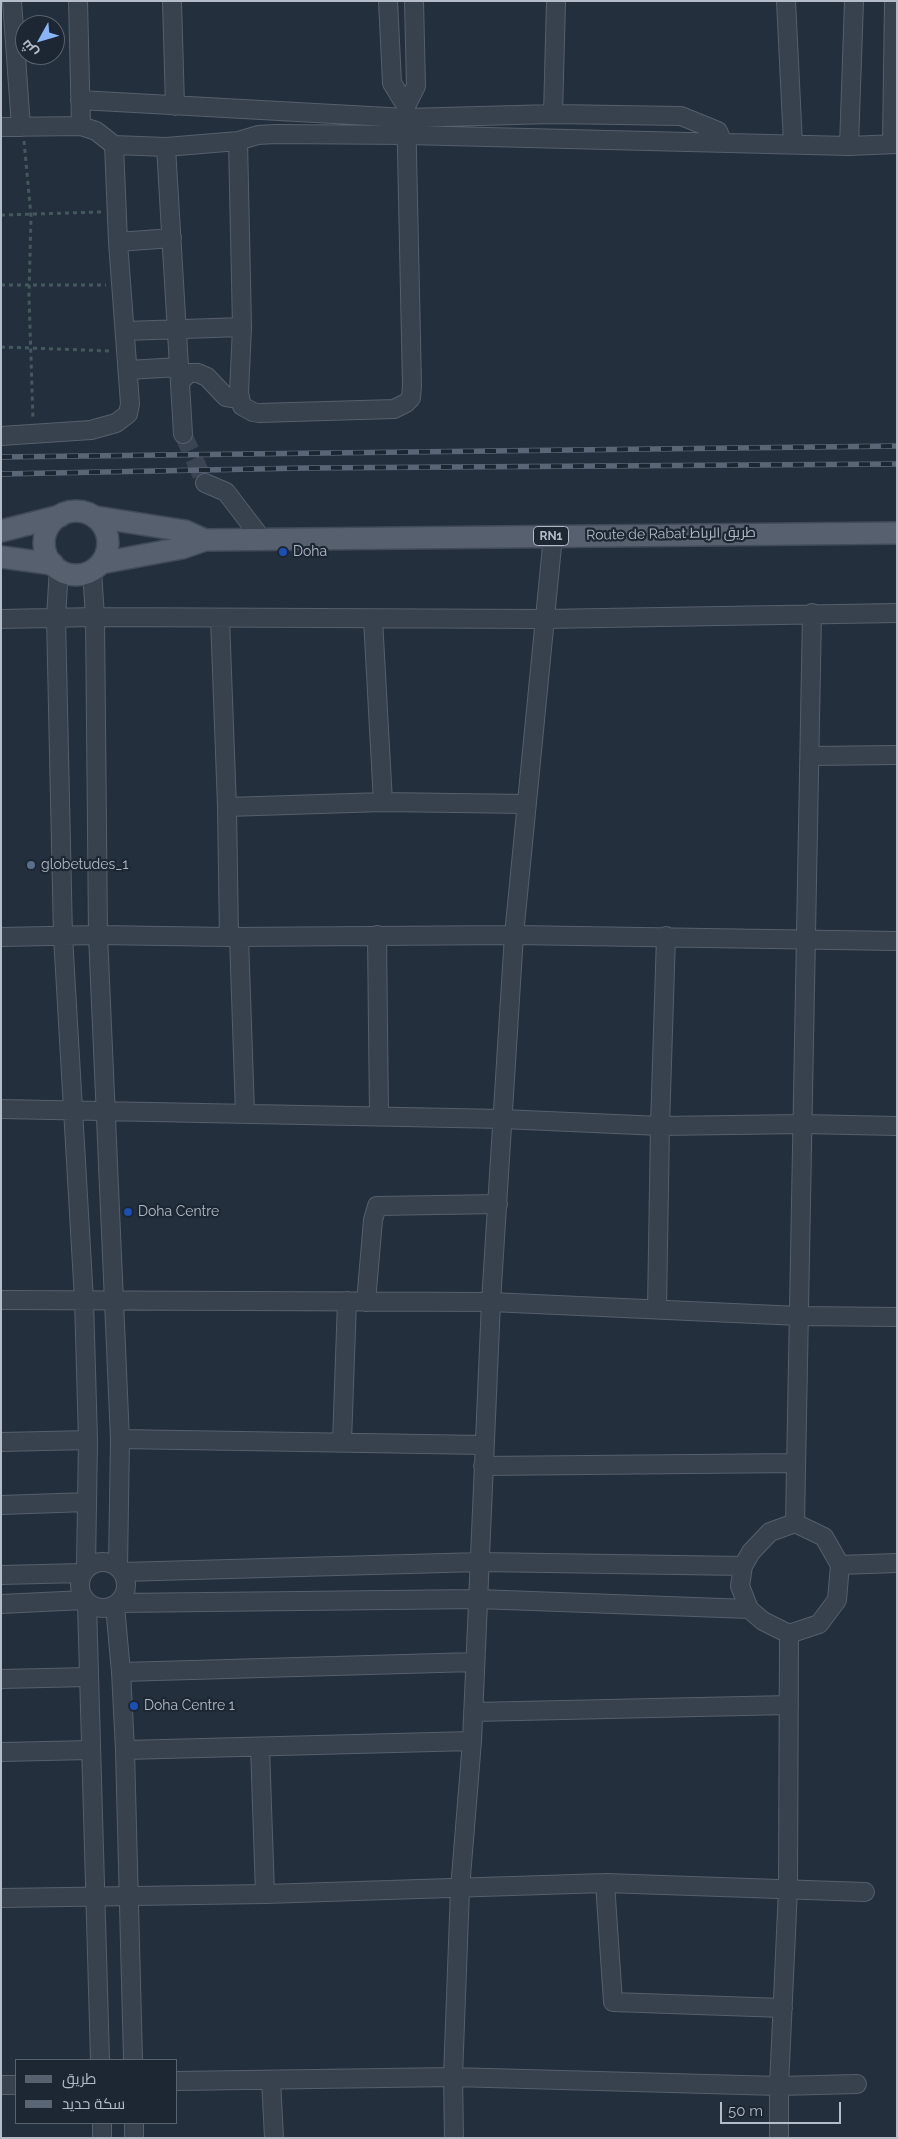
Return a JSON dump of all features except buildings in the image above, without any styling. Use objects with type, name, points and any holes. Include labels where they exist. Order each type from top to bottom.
[{"type":"main road","name":"RN1","points":[[1,531],[60,516],[68,512],[78,511],[96,518]]},
{"type":"main road","points":[[56,566],[45,547],[45,538],[47,529],[60,516]]},
{"type":"main road","name":"Route de Rabat طريق الرباط","points":[[96,518],[185,531],[205,540]]},
{"type":"main road","points":[[96,518],[103,525],[107,534],[108,544],[106,554],[97,567]]},
{"type":"main road","name":"Route de Rabat طريق الرباط","points":[[97,567],[182,548],[205,540],[897,532]]},
{"type":"main road","name":"RN1","points":[[1,557],[56,566],[67,573],[80,575],[97,567]]},
{"type":"street","points":[[12,1],[22,127]]},
{"type":"street","points":[[78,1],[81,126]]},
{"type":"street","points":[[172,1],[175,106]]},
{"type":"street","points":[[388,1],[392,83],[407,120]]},
{"type":"street","points":[[238,141],[242,327],[240,399],[242,406],[247,410],[259,413],[394,409],[406,403],[410,398],[412,386],[407,120],[416,86],[414,1]]},
{"type":"street","points":[[553,114],[556,1]]},
{"type":"street","points":[[786,1],[793,144]]},
{"type":"street","points":[[849,146],[854,1]]},
{"type":"street","points":[[80,100],[723,142],[849,146],[894,144],[894,1]]},
{"type":"street","points":[[1,127],[81,126],[96,131],[114,145],[166,146],[238,141],[258,135],[407,120],[553,114],[681,116],[718,131],[723,142]]},
{"type":"street","points":[[1,436],[91,430],[107,427],[123,419],[128,414],[130,404],[118,242],[114,145]]},
{"type":"street","points":[[166,146],[183,434]]},
{"type":"street","points":[[118,242],[172,238]]},
{"type":"street","points":[[125,331],[242,327]]},
{"type":"street","points":[[128,370],[180,374],[198,373],[207,377],[226,397],[240,399]]},
{"type":"street","points":[[205,483],[226,492],[262,539]]},
{"type":"street","points":[[454,2138],[453,2077],[460,1889],[472,1741],[491,1302],[514,935],[553,536]]},
{"type":"street","points":[[56,566],[63,936],[84,1300],[88,1440],[84,1571],[79,1587],[86,1602],[100,2059]]},
{"type":"street","points":[[97,567],[95,617],[98,935],[120,1439],[120,1570],[126,1583],[125,1594],[116,1605],[125,1750],[133,2059]]},
{"type":"street","points":[[794,1523],[812,613]]},
{"type":"street","points":[[1,619],[56,617],[372,620],[544,619],[897,613]]},
{"type":"street","points":[[220,618],[227,807],[245,1113]]},
{"type":"street","points":[[372,620],[384,802]]},
{"type":"street","points":[[810,756],[897,755]]},
{"type":"street","points":[[227,807],[384,802],[526,804]]},
{"type":"street","points":[[1,938],[98,935],[234,937],[514,935],[897,941]]},
{"type":"street","points":[[377,935],[379,1116]]},
{"type":"street","points":[[657,1309],[666,936]]},
{"type":"street","points":[[1,1109],[503,1119],[660,1126],[803,1124],[897,1126]]},
{"type":"street","points":[[366,1302],[372,1220],[378,1206],[498,1204]]},
{"type":"street","points":[[1,1300],[491,1302],[799,1316],[897,1317]]},
{"type":"street","points":[[342,1442],[347,1301]]},
{"type":"street","points":[[120,1439],[484,1445]]},
{"type":"street","points":[[1,1442],[88,1440]]},
{"type":"street","points":[[483,1466],[796,1463]]},
{"type":"street","points":[[1,1505],[87,1502]]},
{"type":"street","points":[[794,1523],[824,1538],[840,1565],[837,1600],[819,1624],[789,1634],[763,1621],[749,1609],[740,1586],[744,1566],[751,1552],[770,1532],[794,1523]]},
{"type":"street","points":[[1,1575],[84,1571],[94,1564],[102,1562],[111,1563],[120,1570],[480,1562],[744,1566]]},
{"type":"street","points":[[840,1565],[897,1563]]},
{"type":"street","points":[[1,1604],[86,1602],[96,1608],[106,1609],[116,1605],[478,1600],[749,1609]]},
{"type":"street","points":[[778,2138],[788,1890],[789,1634]]},
{"type":"street","points":[[121,1672],[475,1662]]},
{"type":"street","points":[[1,1680],[89,1677]]},
{"type":"street","points":[[473,1712],[788,1705]]},
{"type":"street","points":[[125,1750],[472,1741]]},
{"type":"street","points":[[260,1747],[265,1894]]},
{"type":"street","points":[[1,1752],[90,1750]]},
{"type":"street","points":[[605,1883],[613,2002],[783,2008]]},
{"type":"street","points":[[1,1898],[265,1894],[605,1883],[865,1892]]},
{"type":"street","points":[[178,2081],[453,2077],[779,2086],[857,2084]]},
{"type":"street","points":[[271,2080],[274,2138]]},
{"type":"street","points":[[1,2085],[15,2085]]},
{"type":"street","points":[[102,2124],[102,2138]]},
{"type":"street","points":[[134,2124],[134,2138]]},
{"type":"path","points":[[22,127],[31,216],[28,284],[32,347],[33,435]]},
{"type":"path","points":[[1,215],[31,216],[117,212]]},
{"type":"path","points":[[1,285],[122,285]]},
{"type":"path","points":[[1,347],[126,352]]},
{"type":"tunnel","points":[[183,434],[205,483]]},
{"type":"railway","points":[[1,457],[897,446]]},
{"type":"railway","points":[[1,474],[306,468],[897,464]]},
{"type":"place","name":"Doha","points":[[283,552]]},
{"type":"place","name":"globetudes_1","points":[[31,865]]},
{"type":"place","name":"Doha Centre","points":[[128,1212]]},
{"type":"place","name":"Doha Centre 1","points":[[134,1706]]}]
